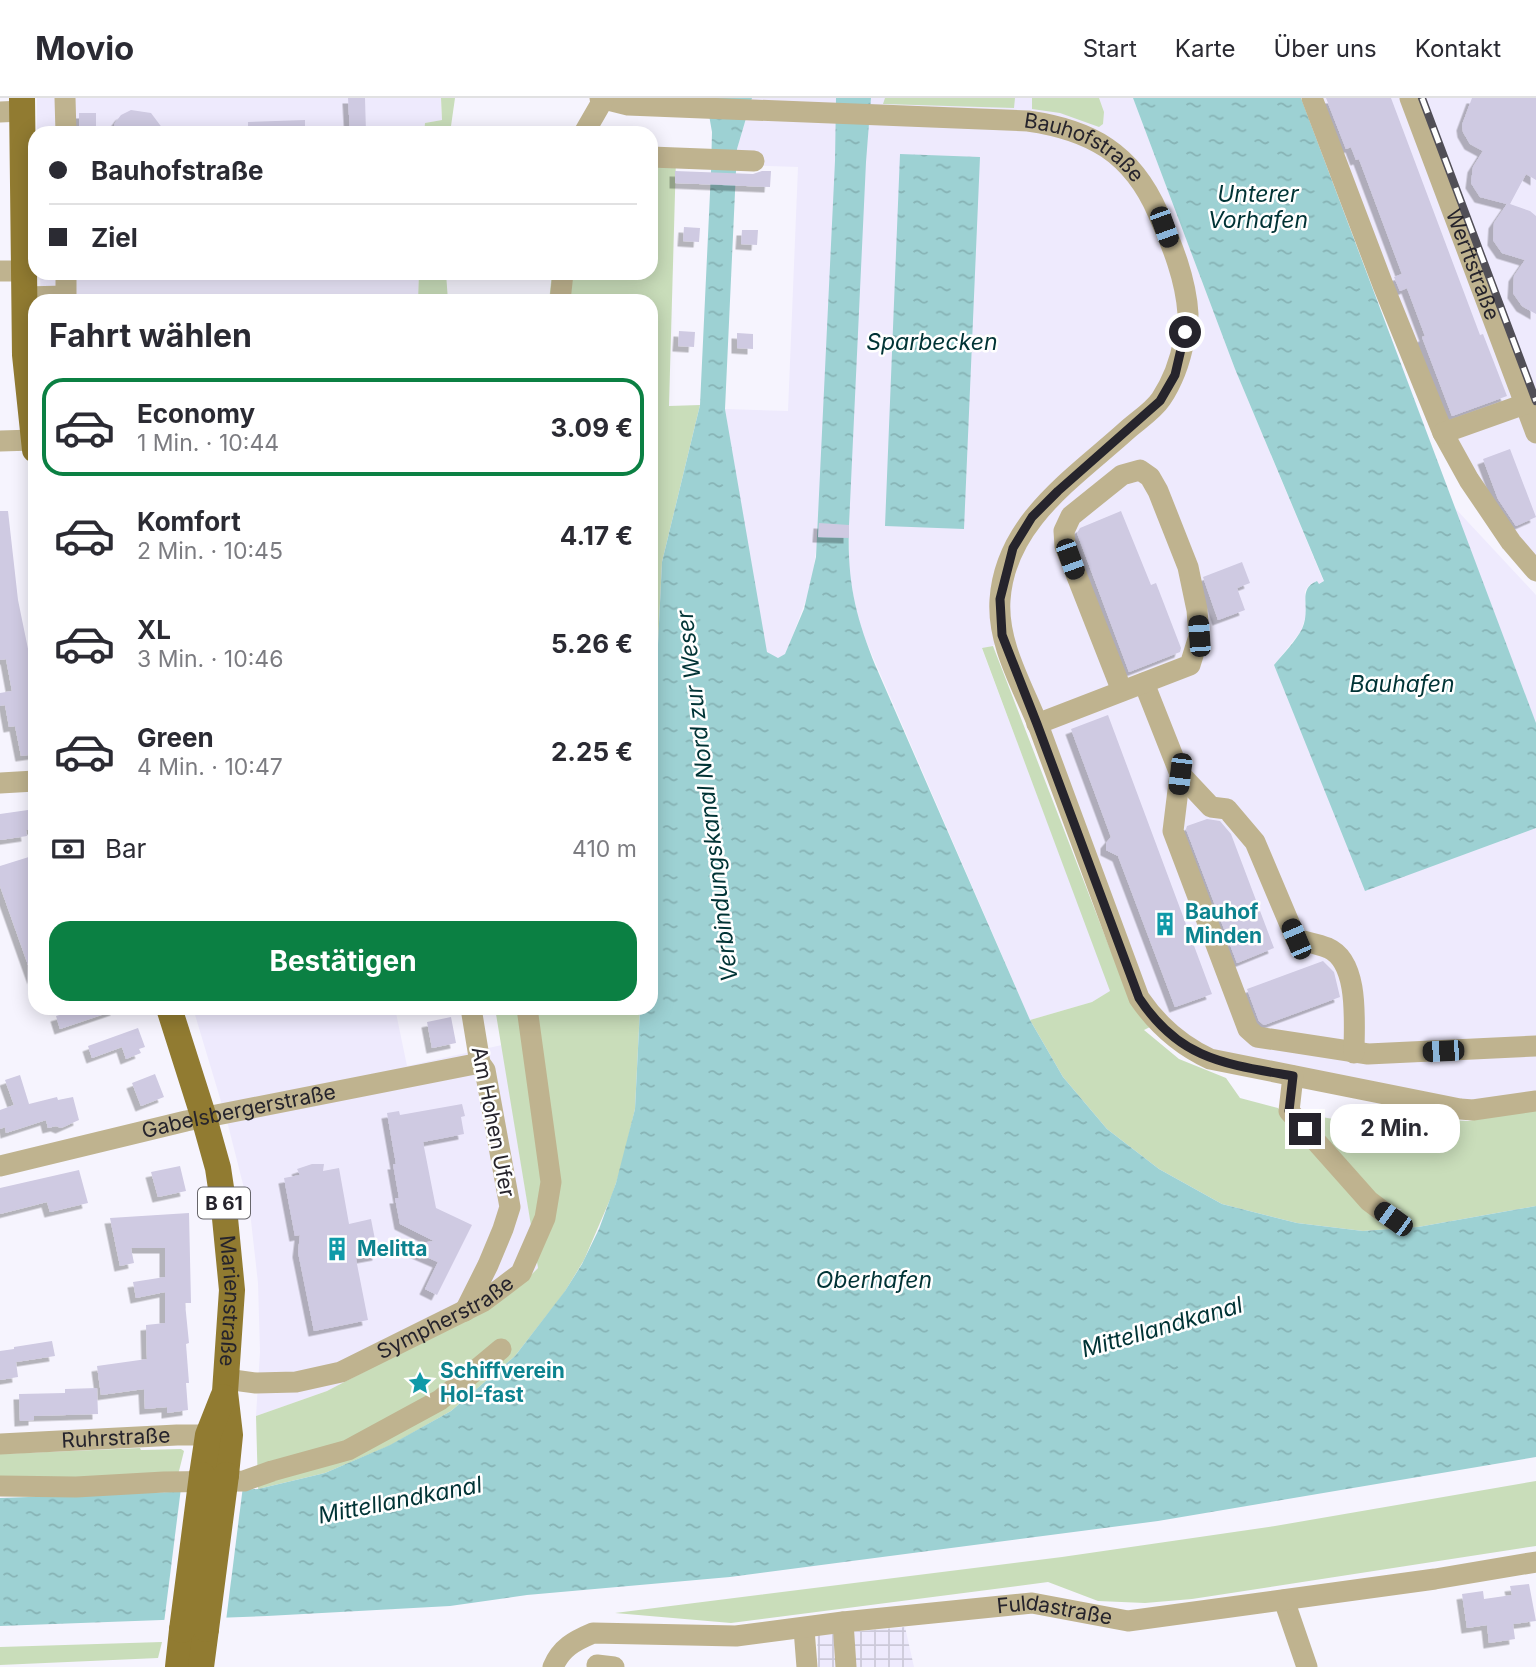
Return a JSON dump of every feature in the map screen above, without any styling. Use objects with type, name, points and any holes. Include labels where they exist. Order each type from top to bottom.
[{"type":"main road","points":[[15,107],[12,271],[24,297],[28,385]]},
{"type":"main road","name":"Marienstraße","points":[[171,1015],[218,1168],[230,1252],[232,1290],[225,1385],[194,1630],[178,1667]]},
{"type":"main road","name":"Marienstraße","points":[[194,1630],[201,1667]]},
{"type":"street","points":[[65,98],[65,126]]},
{"type":"street","points":[[1312,98],[1443,433],[1476,490],[1511,542],[1536,571]]},
{"type":"street","name":"Werftstraße","points":[[1409,98],[1531,403],[1536,433]]},
{"type":"street","points":[[588,126],[602,99]]},
{"type":"street","name":"Bauhofstraße","points":[[602,99],[628,105],[880,114],[1059,125],[1101,143],[1135,174],[1149,192],[1184,284],[1188,317],[1175,375],[1160,401],[1032,517],[1013,548],[1000,599],[1002,635],[1139,998],[1152,1017],[1190,1050],[1210,1059],[1460,1109],[1473,1110],[1536,1101]]},
{"type":"street","points":[[658,157],[754,161]]},
{"type":"street","points":[[24,297],[28,297]]},
{"type":"street","points":[[1443,433],[1531,403]]},
{"type":"street","points":[[0,441],[28,444]]},
{"type":"street","points":[[1037,724],[1190,665],[1199,636],[1197,610],[1188,568],[1158,491],[1150,477],[1139,470],[1122,475],[1071,516],[1064,531],[1065,546],[1122,691]]},
{"type":"street","points":[[1144,683],[1180,774],[1211,807],[1227,809],[1255,842],[1296,939],[1327,947],[1344,964],[1356,1002],[1354,1053]]},
{"type":"street","points":[[1180,774],[1173,831],[1248,1029],[1257,1037],[1354,1053],[1536,1046]]},
{"type":"street","points":[[0,783],[28,781]]},
{"type":"street","name":"Am Hohen Ufer","points":[[465,1311],[488,1265],[510,1207],[472,1015]]},
{"type":"street","name":"Sympherstraße","points":[[225,1385],[296,1382],[341,1372],[484,1301],[521,1273],[545,1218],[551,1182],[528,1015]]},
{"type":"street","name":"Gabelsbergerstraße","points":[[0,1166],[204,1118],[480,1063]]},
{"type":"street","points":[[1293,1076],[1289,1111],[1369,1201],[1393,1219]]},
{"type":"street","points":[[0,1486],[76,1487],[244,1481],[348,1450],[440,1400],[501,1349]]},
{"type":"street","name":"Ruhrstraße","points":[[0,1444],[219,1435]]},
{"type":"street","name":"Fuldastraße","points":[[552,1667],[558,1655],[573,1641],[593,1633],[736,1636],[1032,1603],[1128,1621],[1435,1579],[1536,1562]]},
{"type":"street","points":[[1284,1600],[1307,1667]]},
{"type":"street","points":[[843,1622],[846,1667]]},
{"type":"street","points":[[804,1629],[807,1667]]},
{"type":"shaded area","points":[[37,98],[441,98],[442,120],[425,123],[425,126],[37,126]]},
{"type":"shaded area","points":[[752,98],[836,98],[836,121],[867,146],[871,98],[1133,98],[1235,369],[1324,582],[1319,584],[1317,581],[1305,591],[1306,615],[1301,631],[1274,665],[1366,890],[1536,828],[1536,1091],[1473,1101],[1297,1070],[1193,1045],[1158,1011],[1147,991],[1010,640],[982,649],[1111,991],[1092,1002],[1030,1020],[860,627],[849,574],[849,531],[819,530],[811,586],[785,655],[778,658],[770,655],[765,648],[725,409],[788,411],[798,167],[737,165],[737,149]]},
{"type":"shaded area","points":[[1321,98],[1536,98],[1536,579],[1460,473]]},
{"type":"shaded area","points":[[40,280],[419,280],[418,294],[41,294]]},
{"type":"shaded area","points":[[1454,507],[1536,595],[1536,723],[1466,539]]},
{"type":"shaded area","points":[[195,1015],[396,1015],[407,1066],[502,1045],[538,1268],[519,1287],[462,1323],[327,1391],[256,1416],[260,1352],[258,1283],[250,1212],[228,1125]]},
{"type":"shaded area","points":[[905,1627],[914,1667],[818,1667],[817,1635]]},
{"type":"green space","points":[[441,98],[455,98],[451,126],[425,126],[425,123],[442,120]]},
{"type":"green space","points":[[885,98],[1015,98],[1014,108],[883,104]]},
{"type":"green space","points":[[1032,98],[1099,98],[1104,112],[1103,124],[1099,127],[1060,113],[1032,109]]},
{"type":"green space","points":[[658,157],[676,158],[669,406],[700,405],[662,562],[658,644],[658,294],[550,294],[551,280],[658,280]]},
{"type":"green space","points":[[419,280],[446,280],[448,294],[418,294]]},
{"type":"green space","points":[[993,646],[1110,949],[1150,1027],[1144,1030],[1179,1059],[1226,1078],[1240,1098],[1278,1108],[1326,1167],[1376,1211],[1402,1210],[1381,1202],[1298,1113],[1410,1132],[1429,1119],[1468,1121],[1536,1109],[1536,1206],[1418,1227],[1363,1231],[1297,1223],[1222,1204],[1159,1169],[1107,1129],[1063,1077],[1030,1020],[1092,1002],[1110,991],[982,648]]},
{"type":"green space","points":[[496,1015],[640,1015],[635,1109],[612,1195],[584,1260],[564,1293],[515,1356],[451,1411],[391,1445],[325,1473],[258,1489],[256,1416],[327,1391],[402,1352],[519,1287],[538,1268]]},
{"type":"green space","points":[[140,1448],[184,1451],[178,1475],[0,1481],[0,1454]]},
{"type":"green space","points":[[1536,1481],[1536,1546],[1192,1599],[1145,1603],[1098,1601],[1048,1582],[731,1623],[615,1613],[1062,1557],[1275,1526]]},
{"type":"green space","points":[[162,1642],[158,1658],[0,1665],[0,1647]]},
{"type":"water","name":"Oberhafen","points":[[706,98],[752,98],[737,149],[725,409],[767,652],[778,658],[785,654],[804,609],[816,557],[836,98],[871,98],[849,525],[851,581],[863,631],[876,667],[1030,1020],[1063,1077],[1107,1129],[1159,1169],[1222,1204],[1297,1223],[1363,1231],[1418,1227],[1536,1206],[1536,1457],[1158,1521],[730,1577],[527,1595],[450,1606],[0,1626],[0,1498],[258,1489],[325,1473],[390,1445],[451,1411],[515,1356],[565,1291],[599,1229],[616,1183],[635,1109],[640,1015],[658,1015],[658,644],[662,562],[700,405],[712,132]]},
{"type":"water","points":[[1133,98],[1301,98],[1536,723],[1536,828],[1365,891],[1274,665],[1302,629],[1307,589],[1317,581],[1319,584],[1324,581],[1235,369]]},
{"type":"water","name":"Sparbecken","points":[[900,154],[980,157],[964,529],[885,526]]},
{"type":"pier","points":[[243,1486],[226,1621],[164,1623],[181,1488]]},
{"type":"building","points":[[348,98],[365,98],[366,126],[350,126]]},
{"type":"building","points":[[1326,98],[1391,98],[1480,335],[1483,334],[1507,396],[1452,416],[1422,337],[1425,336],[1407,288],[1400,291],[1394,277],[1402,274],[1359,159],[1356,160],[1351,147],[1346,149]]},
{"type":"building","points":[[1472,98],[1536,98],[1536,180],[1526,174],[1510,204],[1536,216],[1536,314],[1522,306],[1513,293],[1514,276],[1525,260],[1502,253],[1493,240],[1494,223],[1507,204],[1480,197],[1471,183],[1473,167],[1483,151],[1470,144],[1463,132],[1462,125]]},
{"type":"building","points":[[131,110],[151,113],[161,126],[114,126],[121,115]]},
{"type":"building","points":[[79,113],[96,113],[96,126],[79,126]]},
{"type":"building","points":[[305,120],[305,126],[248,126],[248,122]]},
{"type":"building","points":[[675,171],[753,174],[771,171],[770,187],[675,183]]},
{"type":"building","points":[[684,227],[700,228],[699,242],[683,241]]},
{"type":"building","points":[[742,230],[758,230],[757,245],[741,244]]},
{"type":"building","points":[[679,331],[695,332],[694,347],[678,346]]},
{"type":"building","points":[[737,333],[753,334],[753,349],[737,348]]},
{"type":"building","points":[[1510,449],[1536,517],[1516,526],[1498,499],[1483,459]]},
{"type":"building","points":[[0,511],[8,511],[18,600],[28,649],[28,755],[21,756],[15,726],[9,727],[5,705],[0,706],[0,693],[12,691],[6,659],[0,660]]},
{"type":"building","points":[[1121,511],[1151,585],[1156,583],[1181,648],[1180,652],[1129,672],[1077,533],[1080,528]]},
{"type":"building","points":[[819,523],[849,525],[849,538],[818,537]]},
{"type":"building","points":[[1242,562],[1250,583],[1237,588],[1245,610],[1218,620],[1203,577]]},
{"type":"building","name":"Bauhof Minden","points":[[1108,715],[1212,994],[1175,1007],[1118,856],[1106,850],[1106,843],[1111,837],[1071,729]]},
{"type":"building","points":[[28,810],[27,836],[0,840],[0,814]]},
{"type":"building","points":[[1207,819],[1220,821],[1231,834],[1274,948],[1237,963],[1186,829],[1187,826]]},
{"type":"building","points":[[28,857],[28,965],[0,886],[0,866]]},
{"type":"building","points":[[1323,961],[1334,972],[1340,997],[1264,1025],[1259,1021],[1247,989]]},
{"type":"building","points":[[59,1015],[101,1015],[60,1029],[56,1016]]},
{"type":"building","points":[[451,1017],[456,1043],[432,1048],[427,1022]]},
{"type":"building","points":[[138,1028],[145,1047],[139,1049],[141,1053],[126,1059],[122,1047],[92,1058],[88,1046]]},
{"type":"building","points":[[155,1074],[164,1097],[141,1106],[132,1083]]},
{"type":"building","points":[[20,1075],[29,1104],[57,1097],[58,1100],[73,1097],[79,1120],[61,1128],[48,1128],[46,1120],[6,1133],[5,1127],[0,1129],[0,1110],[14,1105],[5,1080]]},
{"type":"building","points":[[462,1104],[465,1116],[461,1117],[464,1134],[423,1142],[436,1208],[472,1225],[437,1295],[425,1289],[438,1262],[401,1246],[434,1241],[400,1224],[395,1198],[399,1198],[393,1164],[396,1164],[387,1113],[399,1111],[400,1115]]},
{"type":"building","name":"Melitta","points":[[312,1164],[324,1164],[323,1171],[339,1168],[349,1224],[371,1219],[378,1255],[356,1259],[368,1320],[314,1331],[298,1252],[300,1235],[295,1236],[284,1178],[300,1175],[297,1169]]},
{"type":"building","points":[[180,1166],[186,1191],[158,1197],[151,1172]]},
{"type":"building","points":[[79,1170],[88,1203],[50,1212],[47,1202],[0,1214],[0,1188]]},
{"type":"building","points":[[189,1213],[191,1303],[185,1303],[189,1343],[186,1344],[188,1410],[167,1413],[167,1407],[145,1409],[144,1389],[101,1395],[97,1366],[147,1359],[146,1325],[165,1323],[165,1292],[136,1298],[133,1282],[165,1277],[165,1248],[131,1248],[134,1263],[120,1266],[110,1218]]},
{"type":"building","points":[[52,1341],[55,1356],[16,1362],[18,1377],[0,1380],[0,1351]]},
{"type":"building","points":[[97,1388],[98,1414],[34,1416],[34,1420],[20,1421],[19,1394],[65,1393],[65,1389]]},
{"type":"building","points":[[1529,1584],[1536,1621],[1513,1624],[1515,1639],[1489,1643],[1487,1625],[1467,1628],[1462,1594],[1483,1591],[1484,1599],[1512,1595],[1510,1586]]},
{"type":"railway","points":[[1422,98],[1536,401]]},
{"type":"place","name":"Bauhof Minden","points":[[1165,924]]},
{"type":"place","name":"Melitta","points":[[337,1249]]},
{"type":"place","name":"Schiffverein Hol-fast","points":[[420,1383]]},
{"type":"route","points":[[1185,332],[1175,375],[1160,401],[1058,491],[1032,517],[1013,548],[1000,599],[1002,635],[1139,998],[1152,1017],[1190,1050],[1210,1059],[1293,1076],[1289,1111],[1305,1129]]},
{"type":"water label","name":"Unterer Vorhafen","points":[[1258,207]]},
{"type":"water label","name":"Bauhafen","points":[[1402,684]]},
{"type":"water label","name":"Verbindungskanal Nord zur Weser","points":[[707,796]]},
{"type":"water label","name":"Mittellandkanal","points":[[1162,1327]]},
{"type":"water label","name":"Mittellandkanal","points":[[400,1500]]}]
